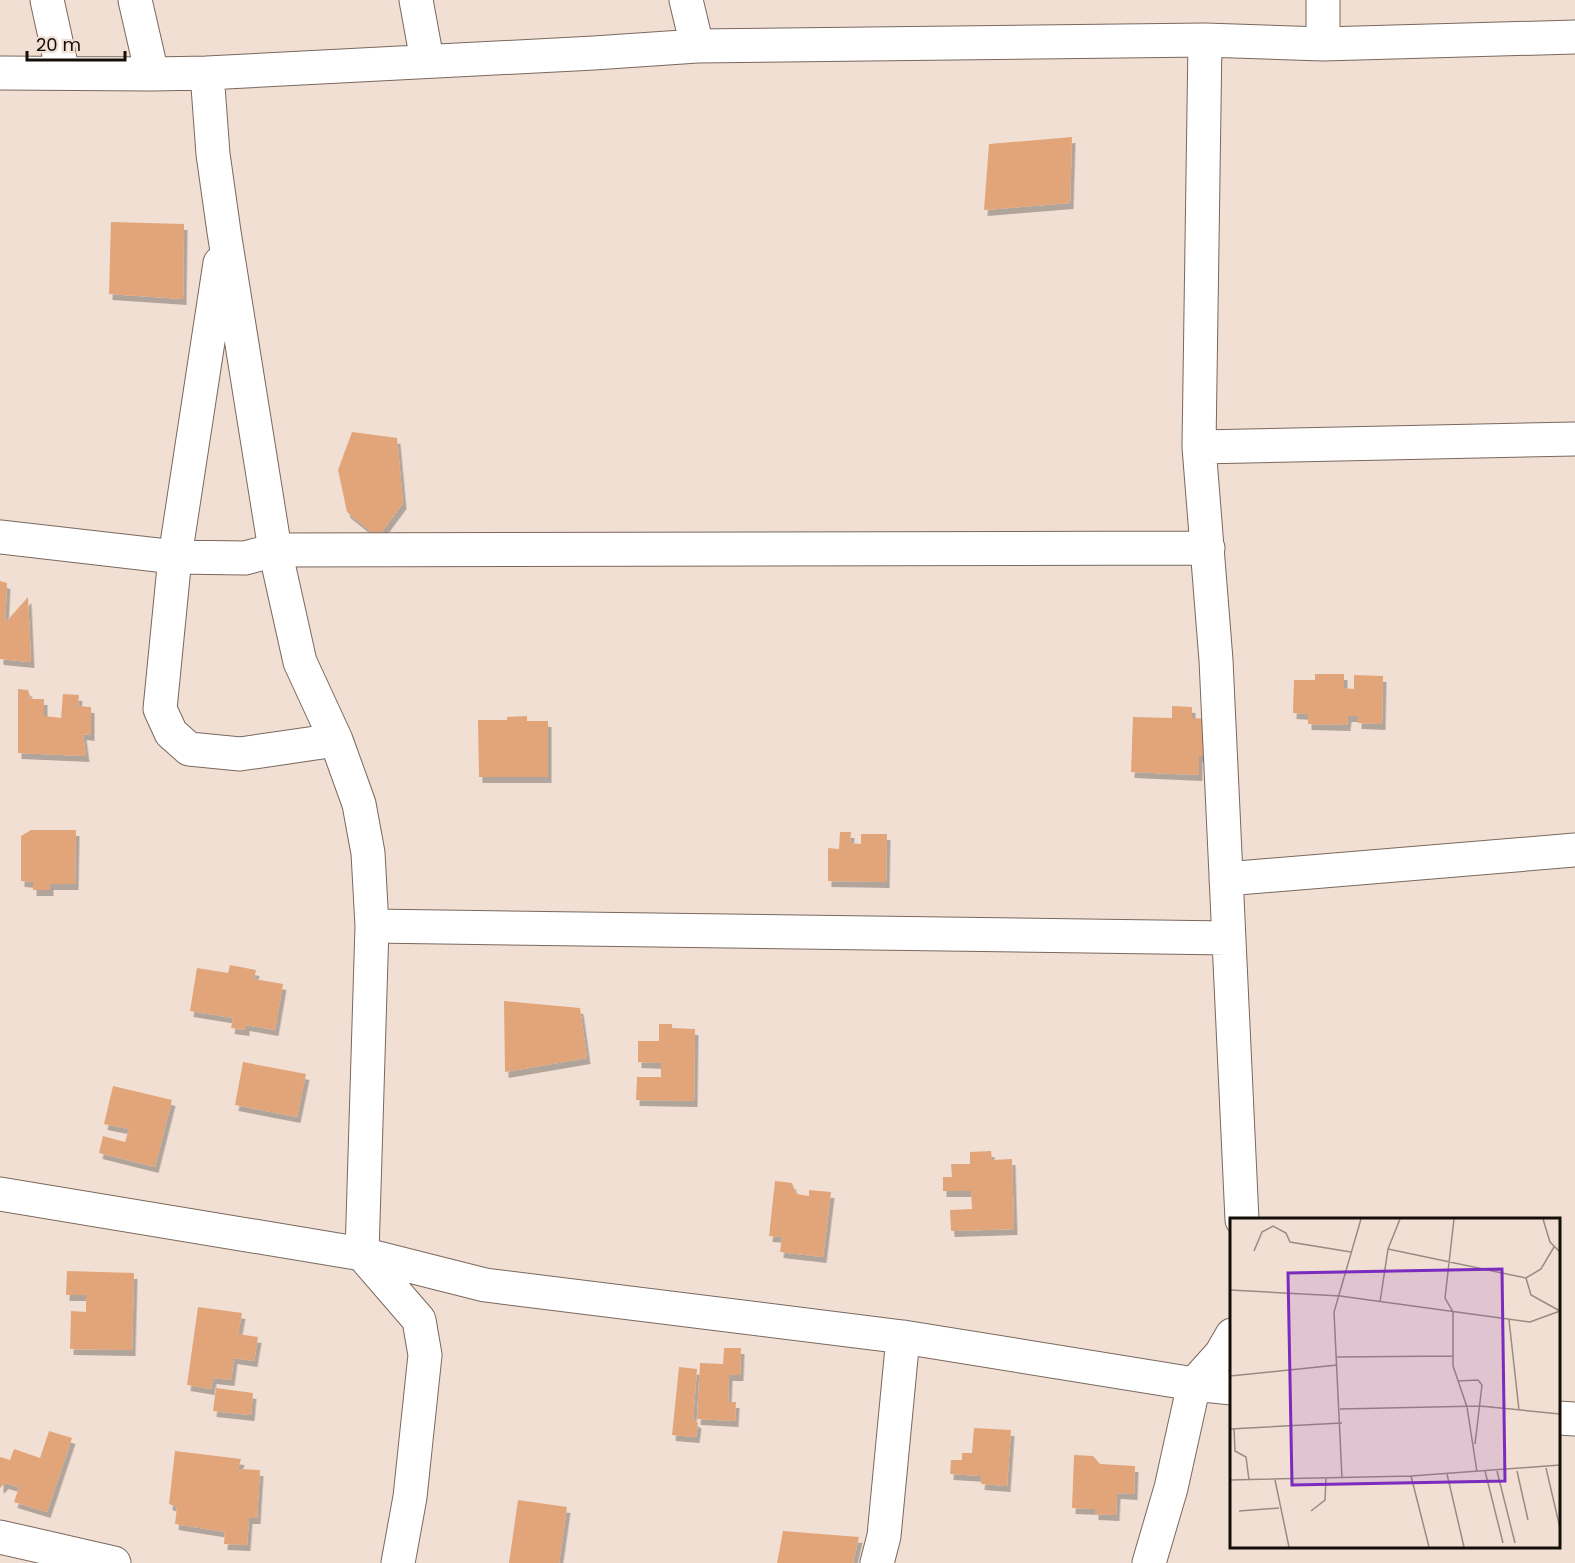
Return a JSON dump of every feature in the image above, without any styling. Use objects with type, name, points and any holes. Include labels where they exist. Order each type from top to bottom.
[{"type":"street","points":[[46,0],[63,73]]},
{"type":"street","points":[[135,0],[152,74]]},
{"type":"street","points":[[416,0],[427,60]]},
{"type":"street","points":[[686,0],[697,46]]},
{"type":"street","points":[[1323,0],[1323,44]]},
{"type":"street","points":[[0,73],[207,73],[697,46],[1204,40],[1323,44],[1575,37]]},
{"type":"street","points":[[1204,40],[1199,447],[1216,660],[1242,1218]]},
{"type":"street","points":[[207,73],[213,154],[224,232],[275,550],[300,662],[336,741],[361,813],[368,853],[372,926],[362,1254],[419,1320],[425,1355],[410,1497],[398,1563]]},
{"type":"street","points":[[224,232],[175,557],[160,709],[171,733],[189,749],[240,754],[336,741]]},
{"type":"street","points":[[1199,447],[1575,439]]},
{"type":"street","points":[[0,537],[175,557],[245,558],[275,550],[1208,548]]},
{"type":"street","points":[[1226,879],[1575,850]]},
{"type":"street","points":[[372,926],[1228,938]]},
{"type":"street","points":[[0,1194],[362,1254],[485,1285],[903,1337],[1230,1388]]},
{"type":"street","points":[[877,1563],[884,1536],[903,1337]]},
{"type":"street","points":[[1149,1563],[1171,1488],[1194,1384],[1221,1354],[1230,1338]]},
{"type":"street","points":[[1560,1418],[1575,1419]]},
{"type":"street","points":[[0,1536],[114,1563]]},
{"type":"building","points":[[1072,137],[1070,203],[984,210],[989,144]]},
{"type":"building","points":[[111,222],[184,224],[183,299],[109,294]]},
{"type":"building","points":[[352,432],[397,438],[403,503],[378,537],[347,512],[338,470]]},
{"type":"building","points":[[0,581],[7,583],[5,623],[28,597],[31,662],[0,659]]},
{"type":"building","points":[[1315,674],[1344,674],[1344,688],[1354,689],[1354,675],[1383,676],[1382,724],[1358,723],[1358,716],[1348,716],[1347,725],[1308,724],[1308,714],[1293,713],[1294,680],[1315,680]]},
{"type":"building","points":[[18,689],[28,690],[31,699],[44,699],[44,716],[61,718],[63,694],[79,695],[78,706],[91,707],[91,735],[83,734],[86,756],[18,753]]},
{"type":"building","points":[[1172,706],[1192,707],[1192,718],[1209,719],[1208,756],[1199,756],[1199,775],[1131,772],[1133,717],[1172,718]]},
{"type":"building","points":[[527,716],[527,721],[548,721],[548,777],[479,777],[478,720],[507,720],[507,717]]},
{"type":"building","points":[[31,830],[76,830],[75,884],[50,884],[50,890],[33,890],[33,882],[21,881],[21,836]]},
{"type":"building","points":[[840,832],[851,832],[850,843],[861,844],[861,834],[887,834],[886,882],[828,881],[828,848],[839,849]]},
{"type":"building","points":[[230,965],[256,970],[254,979],[283,984],[275,1030],[246,1025],[246,1030],[231,1028],[233,1018],[190,1011],[197,968],[228,973]]},
{"type":"building","points":[[504,1001],[580,1008],[587,1058],[505,1072]]},
{"type":"building","points":[[659,1024],[672,1024],[672,1028],[695,1029],[694,1101],[636,1100],[637,1077],[661,1077],[661,1063],[638,1062],[638,1041],[659,1041]]},
{"type":"building","points":[[243,1062],[306,1074],[297,1117],[235,1105]]},
{"type":"building","points":[[113,1086],[172,1100],[155,1167],[99,1153],[103,1136],[125,1142],[129,1129],[104,1124]]},
{"type":"building","points":[[991,1151],[992,1160],[1012,1159],[1014,1229],[951,1231],[950,1210],[972,1209],[971,1191],[943,1191],[943,1177],[952,1177],[951,1164],[970,1164],[970,1152]]},
{"type":"building","points":[[775,1181],[792,1183],[796,1194],[809,1196],[809,1190],[831,1192],[823,1257],[780,1252],[782,1237],[769,1236]]},
{"type":"building","points":[[67,1271],[134,1273],[132,1350],[70,1349],[71,1311],[86,1312],[86,1295],[66,1295]]},
{"type":"building","points":[[198,1307],[242,1313],[238,1334],[258,1337],[254,1361],[234,1358],[231,1380],[213,1378],[211,1389],[187,1385]]},
{"type":"building","points":[[724,1348],[741,1348],[740,1375],[729,1375],[728,1402],[736,1402],[735,1421],[697,1419],[700,1363],[723,1364]]},
{"type":"building","points":[[679,1367],[697,1369],[693,1419],[698,1423],[696,1437],[672,1435]]},
{"type":"building","points":[[216,1388],[253,1393],[251,1415],[213,1411]]},
{"type":"building","points":[[974,1428],[1011,1430],[1007,1486],[981,1484],[982,1476],[950,1474],[951,1460],[962,1460],[962,1453],[972,1453]]},
{"type":"building","points":[[49,1431],[72,1438],[47,1512],[14,1502],[19,1487],[5,1483],[0,1488],[0,1457],[10,1460],[14,1449],[40,1458]]},
{"type":"building","points":[[175,1451],[241,1459],[238,1469],[260,1470],[257,1518],[249,1518],[247,1545],[224,1544],[225,1532],[175,1524],[177,1507],[169,1504]]},
{"type":"building","points":[[1074,1455],[1093,1456],[1100,1464],[1135,1466],[1134,1494],[1117,1493],[1116,1515],[1095,1514],[1095,1509],[1072,1508]]},
{"type":"building","points":[[518,1500],[567,1507],[559,1563],[509,1563]]},
{"type":"building","points":[[783,1531],[859,1537],[853,1563],[777,1563]]}]
